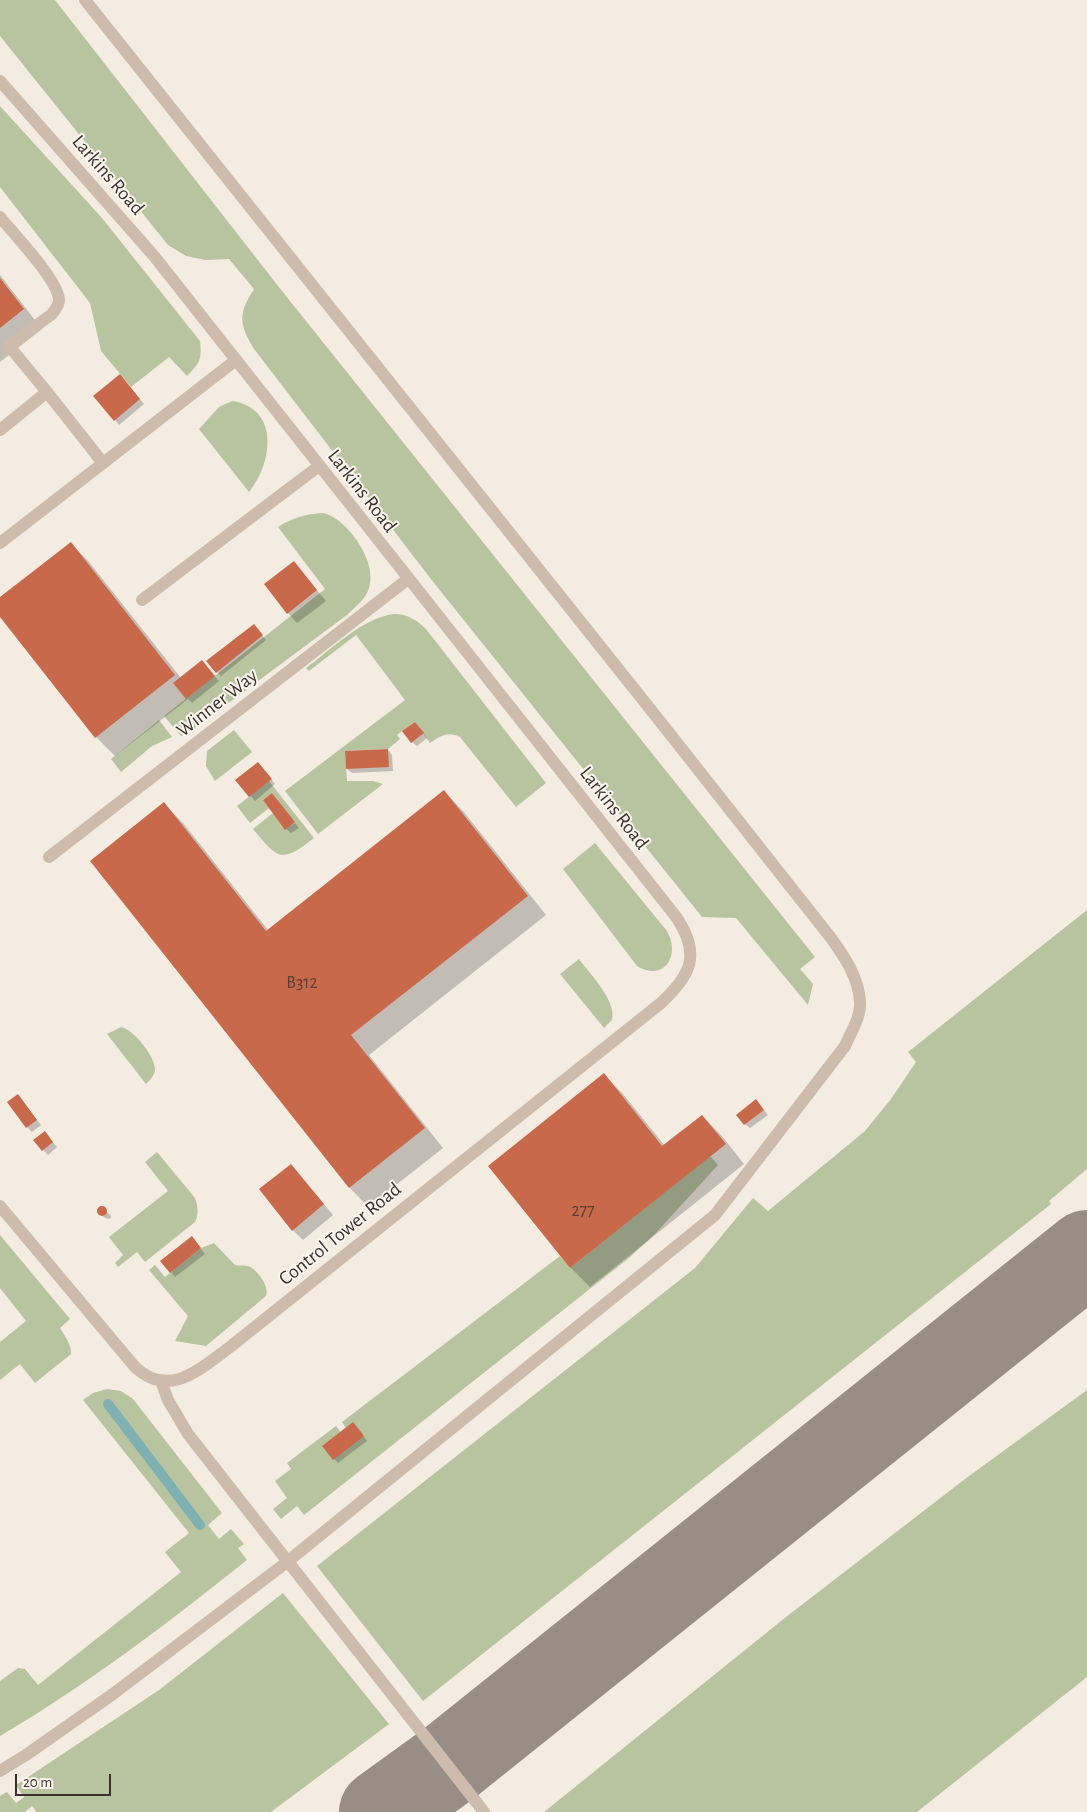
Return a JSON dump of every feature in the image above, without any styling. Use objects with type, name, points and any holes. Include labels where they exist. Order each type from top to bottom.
[{"type":"lane","points":[[0,1771],[113,1694],[287,1562],[715,1215],[845,1046],[856,1020],[860,1002],[848,966],[825,930],[85,0]]},
{"type":"lane","name":"Larkins Road","points":[[0,81],[154,256],[677,918],[686,933]]},
{"type":"lane","points":[[0,217],[43,269],[56,290],[59,300],[57,308],[52,314],[5,349],[48,392],[104,463]]},
{"type":"lane","points":[[0,544],[236,360]]},
{"type":"lane","points":[[0,430],[48,392]]},
{"type":"lane","points":[[142,600],[319,466]]},
{"type":"lane","name":"Winner Way","points":[[49,857],[408,579]]},
{"type":"lane","name":"Control Tower Road","points":[[161,1381],[174,1381],[194,1373],[230,1347],[661,1003],[673,991],[686,972],[691,953],[686,933]]},
{"type":"lane","points":[[0,1206],[134,1367],[145,1376],[161,1381],[168,1400],[188,1434],[484,1812]]},
{"type":"green space","points":[[0,0],[55,0],[282,291],[815,957],[800,969],[813,984],[808,1005],[736,918],[702,917],[434,583],[254,349],[245,333],[242,319],[245,305],[254,289],[229,259],[205,260],[186,256],[168,245],[0,36]]},
{"type":"green space","points":[[0,106],[102,218],[200,341],[201,352],[199,360],[195,368],[187,376],[169,357],[131,387],[101,351],[90,303],[0,187]]},
{"type":"green space","points":[[232,401],[247,406],[258,414],[265,425],[268,438],[263,467],[249,492],[199,429],[219,407]]},
{"type":"green space","points":[[323,513],[342,523],[365,554],[371,578],[365,596],[347,615],[188,733],[181,736],[164,716],[325,589],[278,527],[299,517]]},
{"type":"green space","points":[[394,614],[412,618],[426,629],[546,783],[516,807],[460,737],[452,734],[444,735],[430,743],[415,722],[397,735],[400,739],[388,749],[345,751],[347,781],[373,781],[383,784],[318,834],[285,791],[405,700],[356,635],[309,671],[306,668],[370,621]]},
{"type":"green space","points":[[159,720],[172,737],[152,746],[121,772],[111,759]]},
{"type":"green space","points":[[234,730],[252,752],[215,781],[206,766],[207,751]]},
{"type":"green space","points":[[269,781],[314,838],[294,852],[281,854],[275,852],[268,847],[253,829],[273,813],[285,829],[295,823],[272,793],[263,800],[269,808],[250,823],[237,806]]},
{"type":"green space","points":[[595,843],[667,931],[671,940],[671,957],[662,969],[655,971],[637,966],[563,869]]},
{"type":"green space","points":[[1087,910],[1087,1169],[1049,1201],[1051,1204],[423,1701],[317,1566],[695,1268],[753,1198],[768,1211],[865,1131],[891,1099],[916,1062],[908,1052]]},
{"type":"green space","points":[[579,959],[607,996],[612,1020],[604,1028],[560,974]]},
{"type":"green space","points":[[121,1027],[132,1033],[143,1044],[152,1058],[155,1070],[153,1076],[146,1084],[107,1034]]},
{"type":"green space","points":[[157,1152],[195,1198],[198,1210],[195,1222],[145,1262],[137,1252],[118,1267],[115,1263],[123,1255],[109,1237],[168,1191],[145,1162]]},
{"type":"green space","points":[[710,1156],[718,1165],[655,1234],[629,1258],[304,1515],[297,1506],[281,1519],[273,1509],[287,1498],[275,1481],[291,1469],[287,1463],[336,1426],[341,1432],[346,1428],[342,1422],[560,1256],[570,1268]]},
{"type":"green space","points":[[0,1235],[70,1319],[60,1328],[69,1344],[71,1354],[35,1383],[20,1364],[0,1380],[0,1342],[26,1321],[0,1288]]},
{"type":"green space","points":[[214,1243],[235,1265],[248,1266],[255,1271],[264,1283],[267,1292],[266,1296],[206,1346],[175,1341],[188,1316],[149,1270],[155,1265],[165,1277],[201,1248]]},
{"type":"green space","points":[[107,1389],[121,1391],[133,1399],[222,1513],[208,1525],[219,1539],[231,1529],[244,1544],[238,1548],[247,1560],[96,1675],[0,1736],[0,1681],[18,1668],[25,1669],[38,1685],[181,1572],[165,1552],[189,1533],[83,1400],[93,1393]]},
{"type":"green space","points":[[1087,1390],[1087,1677],[917,1812],[544,1812],[786,1617],[965,1479]]},
{"type":"green space","points":[[283,1593],[389,1724],[271,1812],[35,1812],[32,1806],[25,1812],[0,1812],[0,1796],[7,1792],[16,1803],[24,1797],[16,1785],[159,1690]]},
{"type":"building","points":[[0,278],[24,309],[0,328]]},
{"type":"building","points":[[120,374],[140,399],[114,421],[93,396]]},
{"type":"building","points":[[71,542],[175,675],[95,738],[0,617],[0,597]]},
{"type":"building","points":[[294,561],[317,590],[287,614],[264,584]]},
{"type":"building","points":[[254,624],[263,635],[216,673],[206,661]]},
{"type":"building","points":[[202,660],[215,676],[186,699],[173,683]]},
{"type":"building","points":[[415,722],[424,733],[411,743],[402,731]]},
{"type":"building","points":[[388,749],[389,767],[346,769],[345,751]]},
{"type":"building","points":[[258,762],[272,779],[249,797],[235,780]]},
{"type":"building","points":[[444,790],[528,896],[351,1035],[425,1128],[349,1188],[90,861],[164,802],[266,931]]},
{"type":"building","points":[[272,793],[295,822],[285,830],[263,800]]},
{"type":"building","points":[[604,1073],[662,1146],[702,1115],[726,1144],[570,1268],[488,1166]]},
{"type":"building","points":[[18,1094],[37,1120],[26,1128],[7,1102]]},
{"type":"building","points":[[756,1099],[764,1110],[744,1125],[736,1115]]},
{"type":"building","points":[[45,1131],[53,1142],[42,1151],[33,1140]]},
{"type":"building","points":[[291,1164],[324,1204],[292,1231],[259,1189]]},
{"type":"building","points":[[100,1206],[104,1206],[107,1211],[106,1215],[100,1216],[97,1213],[97,1209]]},
{"type":"building","points":[[192,1236],[201,1248],[170,1273],[160,1261]]},
{"type":"building","points":[[353,1422],[364,1436],[333,1460],[322,1446]]},
{"type":"waterway","points":[[108,1404],[200,1525]]},
{"type":"taxiway","points":[[382,1812],[447,1765],[1087,1253]]}]
